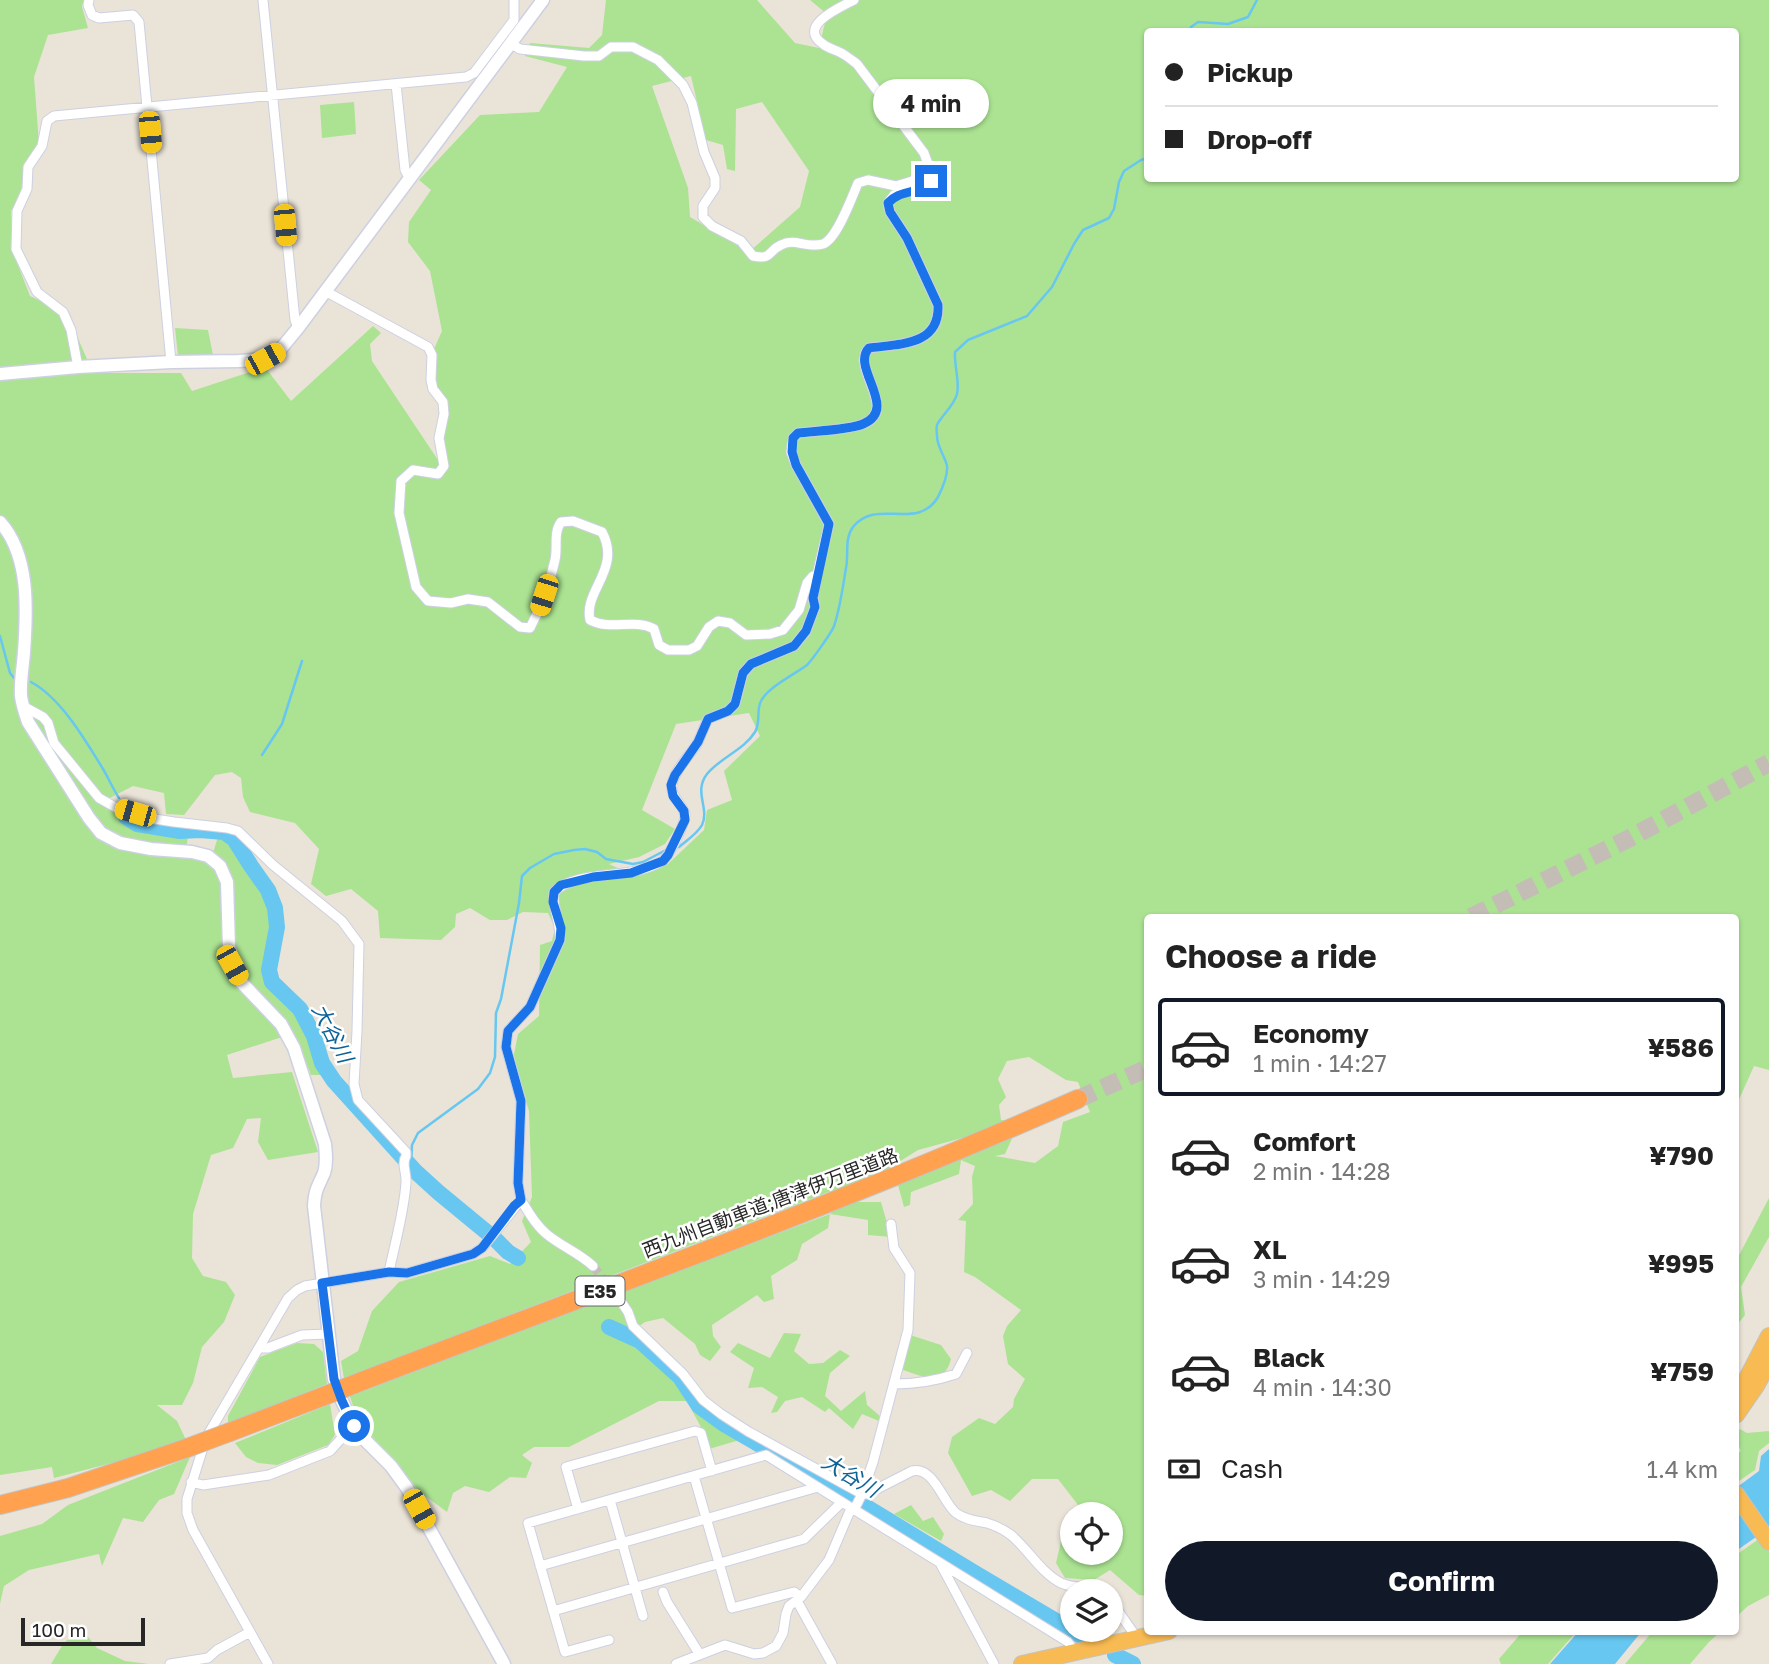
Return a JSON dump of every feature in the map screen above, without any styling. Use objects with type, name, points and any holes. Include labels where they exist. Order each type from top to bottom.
[{"type":"highway","name":"西九州自動車道;唐津伊万里道路","points":[[0,1505],[68,1488],[230,1432],[898,1175],[1078,1099]]},
{"type":"highway","points":[[1739,1390],[1769,1336]]},
{"type":"highway","points":[[1739,1411],[1769,1362]]},
{"type":"highway","points":[[0,1515],[68,1488]]},
{"type":"highway","points":[[1739,1497],[1769,1542]]},
{"type":"highway","points":[[1022,1664],[1151,1635]]},
{"type":"street","points":[[89,0],[92,15],[99,18],[133,15],[139,22],[171,362]]},
{"type":"street","points":[[263,0],[295,320],[298,328]]},
{"type":"street","points":[[78,367],[71,330],[63,312],[37,292],[16,249],[16,211],[27,189],[28,167],[42,146],[47,121],[54,116],[466,77],[474,73],[513,20],[514,0]]},
{"type":"street","points":[[0,374],[78,367],[265,359],[279,351],[543,0]]},
{"type":"street","points":[[593,1266],[582,1256],[550,1237],[534,1220],[521,1200],[518,1183],[521,1101],[506,1047],[508,1031],[530,1007],[560,940],[561,928],[553,902],[554,892],[561,885],[593,877],[631,873],[663,861],[668,855],[685,820],[684,811],[673,796],[671,785],[698,742],[708,719],[728,711],[735,704],[743,673],[751,664],[794,646],[806,631],[815,607],[813,598],[829,524],[796,465],[792,452],[793,438],[798,433],[861,425],[872,419],[877,409],[863,359],[864,353],[869,348],[912,343],[922,339],[939,315],[938,305],[907,238],[890,212],[888,203],[894,195],[924,188],[931,181],[932,175],[924,153],[857,64],[816,38],[815,31],[821,18],[854,0]]},
{"type":"street","points":[[511,44],[520,48],[584,57],[599,56],[611,47],[633,47],[658,60],[683,85],[692,103],[704,152],[715,178],[715,188],[704,206],[703,216],[712,226],[741,241],[753,256],[762,258],[780,245],[796,241],[810,245],[824,243],[833,236],[858,183],[868,180],[897,186],[932,175]]},
{"type":"street","points":[[396,84],[405,170],[410,179]]},
{"type":"street","points":[[325,291],[428,347],[432,355],[433,389],[443,402],[444,414],[439,438],[444,466],[438,474],[413,470],[401,481],[398,513],[416,587],[428,601],[451,603],[468,599],[488,602],[520,627],[530,628],[538,614],[556,557],[556,528],[561,522],[573,521],[602,532],[606,539],[607,566],[588,610],[590,620],[598,624],[647,625],[654,629],[659,645],[668,650],[689,650],[697,646],[709,627],[718,621],[730,623],[746,635],[770,634],[783,630],[799,610],[807,583],[817,575]]},
{"type":"street","points":[[0,522],[19,558],[26,600],[21,687],[23,706],[28,722],[89,818],[102,833],[120,843],[151,849],[192,852],[208,856],[220,866],[227,883],[232,965],[241,982],[281,1024],[293,1048],[325,1144],[327,1158],[315,1190],[314,1206],[334,1379],[354,1426],[391,1466],[407,1488],[505,1664]]},
{"type":"street","points":[[23,706],[43,717],[48,723],[54,743],[99,798],[115,807],[155,819],[238,831],[273,865],[342,921],[359,944],[354,1084],[358,1100],[406,1152],[407,1181],[389,1272]]},
{"type":"street","points":[[268,1664],[193,1530],[187,1513],[191,1482],[206,1438],[288,1298],[296,1290],[305,1286],[389,1272],[407,1273],[473,1254],[482,1248],[521,1200]]},
{"type":"street","points":[[858,1502],[873,1462],[908,1330],[910,1273],[894,1248],[891,1224]]},
{"type":"street","points":[[622,1303],[633,1326],[683,1374],[703,1400],[721,1414],[858,1502],[940,1563],[1068,1642],[1075,1652]]},
{"type":"street","points":[[259,1348],[268,1348],[302,1335],[328,1334]]},
{"type":"street","points":[[894,1384],[919,1384],[956,1374],[967,1353]]},
{"type":"street","points":[[191,1482],[203,1485],[269,1475],[330,1451],[354,1426]]},
{"type":"street","points":[[578,1509],[566,1467],[695,1430],[701,1433],[712,1471]]},
{"type":"street","points":[[609,1640],[565,1652],[528,1523],[766,1455],[842,1502],[858,1502]]},
{"type":"street","points":[[676,1664],[725,1645],[755,1659],[776,1646],[783,1633],[789,1606],[799,1599],[829,1560],[849,1513],[867,1494],[912,1471],[924,1473],[956,1513],[972,1521],[990,1524],[1010,1535],[1060,1582]]},
{"type":"street","points":[[694,1476],[732,1608],[794,1592],[832,1664]]},
{"type":"street","points":[[540,1566],[818,1487]]},
{"type":"street","points":[[610,1500],[643,1616]]},
{"type":"street","points":[[553,1611],[804,1539],[842,1502]]},
{"type":"street","points":[[940,1563],[993,1664]]},
{"type":"street","points":[[663,1592],[701,1655]]},
{"type":"street","points":[[1123,1618],[1137,1638]]},
{"type":"street","points":[[170,1664],[208,1658],[250,1632]]},
{"type":"green space","points":[[0,0],[84,0],[82,7],[88,28],[48,35],[34,77],[39,144],[24,167],[21,193],[11,211],[12,250],[30,296],[67,313],[93,373],[181,373],[192,391],[265,367],[291,401],[373,326],[381,333],[370,344],[372,361],[438,460],[442,409],[429,392],[430,358],[442,331],[430,271],[408,242],[409,222],[431,190],[419,180],[480,115],[539,112],[567,67],[525,56],[530,43],[589,48],[602,35],[606,0],[757,0],[795,43],[819,48],[827,14],[810,0],[1769,0],[1769,1070],[1754,1066],[1739,1099],[1739,914],[1144,914],[1144,1596],[1139,1595],[1110,1570],[1096,1579],[1065,1578],[1056,1563],[1060,1545],[1060,1565],[1123,1565],[1123,1502],[1076,1502],[1058,1479],[1032,1479],[1010,1501],[991,1490],[972,1496],[948,1453],[952,1437],[979,1418],[995,1424],[1013,1407],[1014,1399],[1025,1379],[1008,1364],[1003,1336],[1007,1326],[1021,1310],[964,1272],[966,1221],[958,1220],[973,1204],[972,1177],[975,1166],[961,1160],[959,1174],[911,1192],[910,1205],[904,1207],[898,1185],[960,1160],[968,1152],[962,1138],[918,1150],[886,1170],[889,1183],[851,1202],[881,1202],[891,1237],[868,1235],[868,1220],[830,1214],[828,1228],[802,1244],[797,1260],[771,1276],[774,1299],[764,1302],[757,1295],[712,1325],[713,1336],[721,1347],[710,1361],[700,1355],[695,1344],[663,1318],[645,1322],[625,1336],[675,1378],[687,1401],[659,1401],[569,1447],[534,1447],[522,1455],[532,1463],[526,1478],[510,1477],[489,1492],[465,1486],[453,1493],[447,1512],[420,1492],[358,1420],[344,1379],[341,1361],[358,1351],[372,1311],[399,1282],[490,1256],[510,1264],[531,1242],[522,1221],[532,1197],[529,1111],[513,1059],[518,1034],[539,1016],[540,945],[552,941],[555,928],[548,913],[523,912],[507,920],[490,920],[470,908],[456,914],[455,927],[441,940],[380,938],[378,911],[351,889],[326,896],[311,884],[319,849],[295,823],[250,812],[243,797],[241,778],[232,772],[215,775],[184,815],[166,814],[164,793],[133,786],[104,801],[121,817],[189,829],[185,857],[210,863],[220,830],[236,833],[265,892],[274,927],[266,969],[269,984],[296,1008],[311,1040],[322,1075],[311,1075],[298,1041],[279,1038],[227,1055],[233,1078],[292,1072],[318,1152],[268,1160],[258,1142],[261,1118],[247,1119],[233,1148],[211,1155],[193,1214],[192,1258],[203,1276],[226,1282],[235,1295],[224,1322],[202,1347],[193,1383],[182,1405],[157,1405],[177,1421],[186,1440],[158,1451],[54,1478],[52,1467],[0,1475]],"holes":[[[691,76],[706,140],[723,145],[727,169],[735,171],[736,109],[762,102],[809,171],[800,207],[749,252],[690,217],[688,188],[652,86]],[[749,713],[760,736],[724,771],[732,800],[707,810],[704,830],[668,864],[635,876],[609,864],[639,857],[665,844],[675,829],[642,810],[676,724]],[[1029,1057],[1066,1080],[1078,1082],[1090,1112],[1063,1122],[1058,1146],[1035,1163],[995,1156],[1005,1154],[1014,1134],[1008,1121],[1001,1120],[999,1105],[1006,1097],[998,1079],[1007,1061]],[[831,1191],[838,1206],[830,1214],[364,1391],[359,1373]]]},
{"type":"green space","points":[[354,102],[356,134],[322,138],[320,105]]},
{"type":"green space","points":[[175,328],[208,330],[213,355],[178,356]]},
{"type":"green space","points":[[1769,1198],[1769,1237],[1741,1287],[1745,1315],[1739,1322],[1739,1255]]},
{"type":"green space","points":[[784,1333],[801,1334],[794,1351],[809,1364],[823,1363],[840,1350],[850,1356],[830,1373],[825,1396],[841,1411],[865,1391],[867,1405],[880,1416],[879,1421],[862,1414],[853,1429],[829,1408],[825,1412],[802,1397],[785,1401],[777,1412],[771,1413],[778,1397],[762,1387],[748,1388],[754,1368],[730,1352],[738,1343],[770,1358]]},
{"type":"green space","points":[[910,1335],[941,1345],[951,1359],[943,1374],[930,1378],[901,1369]]},
{"type":"green space","points":[[297,1343],[314,1344],[323,1352],[327,1384],[228,1424],[228,1416],[260,1357]]},
{"type":"green space","points":[[687,1401],[743,1439],[709,1449]]},
{"type":"green space","points":[[330,1404],[335,1435],[328,1445],[277,1465],[258,1463],[246,1457],[235,1443]]},
{"type":"green space","points":[[1739,1430],[1747,1433],[1769,1431],[1769,1443],[1759,1451],[1755,1470],[1739,1481],[1741,1451]]},
{"type":"green space","points":[[190,1457],[174,1494],[159,1500],[143,1522],[123,1518],[102,1566],[99,1554],[29,1570],[4,1586],[0,1604],[0,1536],[42,1524],[68,1505]]},
{"type":"green space","points":[[911,1505],[923,1521],[933,1517],[944,1534],[941,1541],[894,1514]]},
{"type":"green space","points":[[1769,1532],[1769,1595],[1739,1614],[1739,1553]]},
{"type":"green space","points":[[81,1628],[97,1648],[125,1661],[149,1664],[51,1664],[63,1644]]},
{"type":"green space","points":[[1520,1635],[1573,1635],[1548,1664],[1501,1664],[1499,1659]]},
{"type":"green space","points":[[1650,1635],[1717,1635],[1690,1664],[1625,1664]]},
{"type":"water","points":[[1769,1449],[1769,1528],[1739,1549],[1739,1486],[1759,1471],[1761,1456]]},
{"type":"water","points":[[1575,1635],[1639,1635],[1615,1664],[1550,1664]]},
{"type":"waterway","points":[[1191,28],[1198,22],[1228,24],[1248,17],[1257,0]]},
{"type":"waterway","points":[[676,847],[692,837],[702,825],[704,812],[701,787],[707,774],[750,738],[757,728],[764,696],[807,665],[832,629],[838,612],[847,563],[847,547],[853,527],[873,515],[919,512],[929,507],[938,497],[946,478],[947,466],[938,444],[937,426],[957,394],[955,352],[968,340],[1027,316],[1052,287],[1083,230],[1109,218],[1124,171],[1144,159]]},
{"type":"waterway","name":"大谷川","points":[[0,636],[10,673],[14,678]]},
{"type":"waterway","points":[[262,755],[282,724],[302,661]]},
{"type":"waterway","name":"大谷川","points":[[31,682],[53,698],[72,721],[119,798]]},
{"type":"waterway","name":"大谷川","points":[[126,817],[137,824],[180,831],[224,832],[234,839],[268,890],[275,908],[277,927],[269,970],[272,982],[300,1009],[314,1036],[322,1063],[334,1081],[416,1172],[518,1258]]},
{"type":"waterway","points":[[411,1165],[412,1145],[418,1133],[478,1089],[490,1073],[495,1057],[496,1013],[501,999],[522,876],[554,854],[574,850],[585,849],[597,852],[606,859],[633,864],[666,850]]},
{"type":"waterway","name":"大谷川","points":[[609,1327],[640,1341],[680,1377],[699,1406],[724,1424],[1060,1623]]},
{"type":"waterway","name":"大谷川","points":[[1115,1655],[1133,1664]]},
{"type":"tunnel","points":[[1477,914],[1628,839],[1769,763]]},
{"type":"tunnel","points":[[1078,1099],[1144,1070]]},
{"type":"tunnel","points":[[593,1266],[622,1303]]},
{"type":"route","points":[[354,1426],[334,1379],[322,1283],[389,1272],[407,1273],[473,1254],[482,1248],[521,1200],[518,1183],[521,1101],[506,1047],[508,1031],[530,1007],[560,940],[561,928],[553,902],[554,892],[561,885],[593,877],[631,873],[663,861],[685,820],[684,811],[673,796],[671,785],[698,742],[708,719],[728,711],[735,704],[743,673],[751,664],[794,646],[806,631],[815,607],[813,598],[829,524],[796,465],[792,452],[793,438],[798,433],[861,425],[872,419],[877,409],[863,359],[864,353],[869,348],[912,343],[922,339],[939,315],[938,305],[907,238],[890,212],[888,203],[894,195],[924,188],[931,181]]}]
